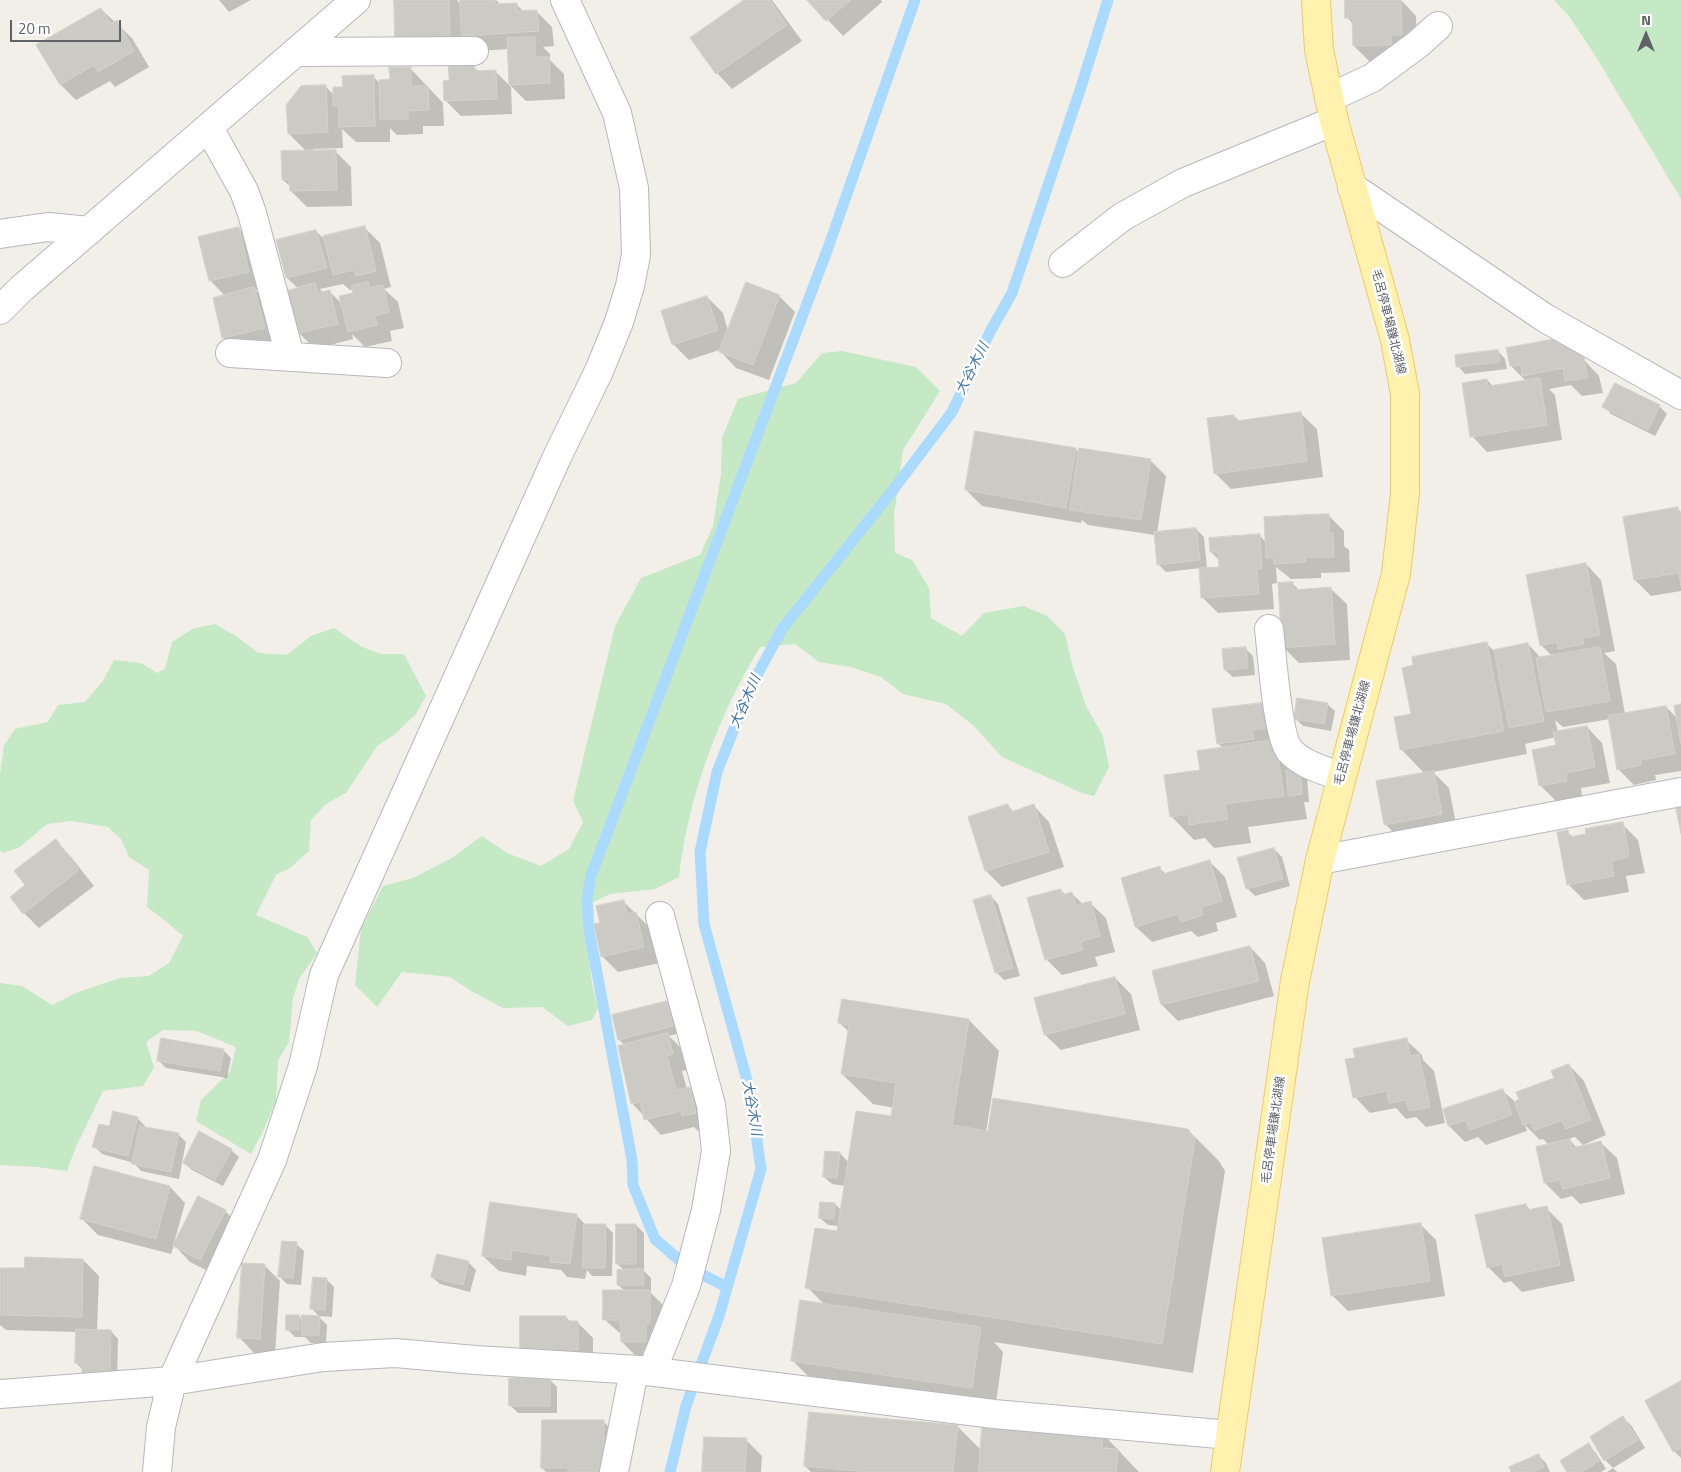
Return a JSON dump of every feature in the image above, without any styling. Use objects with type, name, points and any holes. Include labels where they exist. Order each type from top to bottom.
[{"type":"main road","name":"毛呂停車場鎌北湖線","points":[[1225,1472],[1295,981],[1320,860],[1396,574],[1405,493],[1405,394],[1395,340],[1331,109],[1319,50],[1316,0]]},
{"type":"street","points":[[0,310],[21,289],[356,0]]},
{"type":"street","points":[[157,1472],[161,1427],[172,1381],[272,1160],[303,1066],[324,975],[557,457],[598,371],[619,322],[630,286],[636,255],[634,188],[617,113],[565,0]]},
{"type":"street","points":[[1063,263],[1122,217],[1183,183],[1331,109],[1418,44],[1438,26]]},
{"type":"street","points":[[296,52],[474,51]]},
{"type":"street","points":[[209,128],[244,191],[252,213],[290,356]]},
{"type":"street","points":[[1352,187],[1545,318],[1681,395]]},
{"type":"street","points":[[0,234],[48,227],[89,230]]},
{"type":"street","points":[[230,353],[387,363]]},
{"type":"street","points":[[1269,629],[1279,713],[1289,750],[1304,762],[1341,777]]},
{"type":"street","points":[[1320,860],[1681,792]]},
{"type":"street","points":[[614,1472],[632,1381],[654,1372],[686,1286],[706,1210],[716,1151],[711,1105],[660,916]]},
{"type":"street","points":[[0,1394],[172,1381],[323,1357],[395,1354],[654,1372],[994,1414],[1230,1435]]},
{"type":"green space","points":[[1554,0],[1681,0],[1681,199],[1593,52],[1569,16]]},
{"type":"green space","points":[[842,351],[916,367],[940,391],[903,450],[894,515],[895,553],[912,560],[929,588],[931,618],[962,636],[984,613],[1024,606],[1047,616],[1065,634],[1073,668],[1086,706],[1103,736],[1109,767],[1094,796],[1082,793],[1002,757],[974,726],[946,704],[903,694],[881,677],[851,667],[819,662],[795,644],[760,647],[731,701],[707,758],[690,817],[679,877],[655,889],[610,894],[583,907],[592,984],[598,1008],[592,1020],[568,1026],[542,1007],[503,1008],[450,977],[402,972],[377,1007],[355,985],[361,929],[383,886],[413,878],[452,858],[482,836],[507,853],[541,866],[569,849],[583,822],[573,801],[615,626],[641,578],[700,555],[713,526],[721,474],[722,438],[738,399],[796,383],[822,353]]},
{"type":"green space","points":[[215,624],[236,636],[258,653],[287,655],[311,636],[334,628],[360,646],[381,654],[404,654],[426,696],[416,714],[395,734],[377,746],[346,793],[326,804],[311,820],[309,851],[290,868],[276,875],[256,915],[307,937],[317,953],[299,979],[293,998],[289,1042],[278,1060],[276,1100],[251,1154],[196,1121],[201,1100],[230,1072],[236,1047],[197,1031],[163,1030],[146,1042],[154,1067],[143,1086],[103,1091],[75,1149],[67,1171],[0,1165],[0,983],[22,986],[52,1005],[78,992],[120,978],[149,976],[169,963],[183,936],[147,907],[149,870],[129,857],[121,839],[108,827],[72,821],[47,824],[20,847],[3,853],[0,850],[0,775],[4,745],[15,729],[48,722],[58,705],[85,702],[103,681],[114,660],[141,663],[157,673],[165,669],[172,642],[192,629]]},
{"type":"building","points":[[394,0],[449,0],[450,37],[395,38]]},
{"type":"building","points":[[460,0],[495,0],[496,4],[517,3],[517,11],[537,10],[539,31],[462,36]]},
{"type":"building","points":[[744,0],[770,0],[787,25],[716,74],[690,38]]},
{"type":"building","points":[[807,0],[851,0],[826,21]]},
{"type":"building","points":[[1345,0],[1401,0],[1402,35],[1391,35],[1391,45],[1353,46],[1352,18],[1345,18]]},
{"type":"building","points":[[101,8],[111,24],[117,20],[134,51],[98,72],[94,65],[60,85],[36,45]]},
{"type":"building","points":[[535,37],[535,57],[549,57],[550,83],[509,85],[507,38]]},
{"type":"building","points":[[448,59],[463,59],[463,65],[474,65],[475,71],[496,70],[497,99],[444,101],[443,81],[449,80]]},
{"type":"building","points":[[389,67],[411,67],[411,86],[428,86],[429,110],[408,111],[408,119],[380,119],[379,80],[390,79]]},
{"type":"building","points":[[374,75],[375,126],[339,127],[339,106],[333,106],[333,87],[343,87],[342,76]]},
{"type":"building","points":[[326,85],[328,132],[288,134],[286,105],[301,86]]},
{"type":"building","points":[[336,150],[337,190],[290,191],[289,180],[282,180],[281,151]]},
{"type":"building","points":[[365,226],[376,271],[356,276],[354,270],[333,275],[323,236]]},
{"type":"building","points":[[239,227],[249,272],[209,281],[198,237]]},
{"type":"building","points":[[316,230],[327,268],[286,278],[276,240]]},
{"type":"building","points":[[368,282],[370,288],[383,285],[389,312],[375,316],[377,325],[348,332],[339,296],[353,293],[351,286]]},
{"type":"building","points":[[746,282],[780,295],[753,365],[719,352]]},
{"type":"building","points":[[315,283],[318,293],[330,290],[338,324],[298,333],[287,291]]},
{"type":"building","points":[[254,287],[265,328],[222,338],[213,298]]},
{"type":"building","points":[[707,296],[718,330],[672,345],[661,311]]},
{"type":"building","points":[[1561,338],[1584,358],[1588,378],[1565,381],[1563,368],[1522,376],[1521,365],[1510,366],[1506,348]]},
{"type":"building","points":[[1498,350],[1500,362],[1456,367],[1455,355]]},
{"type":"building","points":[[1540,378],[1547,425],[1470,437],[1462,383],[1487,379],[1488,386]]},
{"type":"building","points":[[1615,383],[1660,405],[1648,430],[1602,407]]},
{"type":"building","points":[[1301,412],[1307,461],[1214,474],[1207,418],[1234,415],[1235,421]]},
{"type":"building","points":[[975,431],[1076,448],[1066,508],[965,490]]},
{"type":"building","points":[[1079,448],[1151,459],[1141,520],[1070,510]]},
{"type":"building","points":[[1678,507],[1679,513],[1681,513],[1681,586],[1679,573],[1634,580],[1623,517]]},
{"type":"building","points":[[1329,514],[1329,533],[1333,533],[1334,557],[1305,557],[1306,562],[1274,564],[1274,557],[1266,558],[1264,517]]},
{"type":"building","points":[[1196,528],[1200,560],[1157,565],[1154,532]]},
{"type":"building","points":[[1260,534],[1262,568],[1257,569],[1259,594],[1201,598],[1199,568],[1219,567],[1218,552],[1210,552],[1209,538]]},
{"type":"building","points":[[1586,563],[1600,635],[1583,638],[1584,644],[1558,649],[1557,642],[1540,646],[1526,575]]},
{"type":"building","points":[[1293,582],[1294,590],[1331,587],[1335,644],[1282,648],[1278,583]]},
{"type":"building","points":[[1487,642],[1504,731],[1400,750],[1394,717],[1411,714],[1402,668],[1413,665],[1412,657]]},
{"type":"building","points":[[1528,643],[1544,721],[1509,728],[1494,650]]},
{"type":"building","points":[[1246,647],[1248,668],[1224,670],[1222,649]]},
{"type":"building","points":[[1600,647],[1610,701],[1546,712],[1536,658]]},
{"type":"building","points":[[1297,698],[1328,703],[1324,724],[1294,719]]},
{"type":"building","points":[[1269,702],[1272,727],[1252,730],[1254,739],[1217,744],[1212,709]]},
{"type":"building","points":[[1681,704],[1681,744],[1674,706]]},
{"type":"building","points":[[1666,706],[1675,754],[1640,760],[1641,765],[1617,770],[1608,716]]},
{"type":"building","points":[[1587,726],[1595,767],[1566,773],[1567,781],[1539,786],[1532,750],[1556,745],[1553,732]]},
{"type":"building","points":[[1276,740],[1284,796],[1225,804],[1228,819],[1189,825],[1188,814],[1170,817],[1164,775],[1200,770],[1197,751]]},
{"type":"building","points":[[1300,769],[1302,794],[1288,796],[1286,770]]},
{"type":"building","points":[[1434,771],[1442,814],[1384,825],[1376,781]]},
{"type":"building","points":[[1681,803],[1681,834],[1675,804]]},
{"type":"building","points":[[1008,804],[1011,812],[1034,804],[1049,852],[985,871],[968,817]]},
{"type":"building","points":[[1623,822],[1629,857],[1611,861],[1614,876],[1567,885],[1557,832],[1568,830],[1569,837],[1586,834],[1585,829]]},
{"type":"building","points":[[56,839],[79,870],[23,914],[10,897],[25,885],[14,871]]},
{"type":"building","points":[[1274,848],[1283,879],[1246,889],[1237,858]]},
{"type":"building","points":[[1210,860],[1222,901],[1201,907],[1203,915],[1181,922],[1178,914],[1135,927],[1121,878],[1160,866],[1162,874]]},
{"type":"building","points":[[1061,889],[1062,895],[1072,892],[1076,905],[1091,901],[1100,936],[1080,942],[1083,950],[1045,960],[1027,898]]},
{"type":"building","points":[[991,895],[1013,968],[995,973],[973,900]]},
{"type":"building","points":[[624,900],[627,914],[636,912],[644,947],[601,957],[594,924],[600,923],[596,906]]},
{"type":"building","points":[[1250,946],[1259,981],[1161,1005],[1152,971]]},
{"type":"building","points":[[1115,977],[1125,1014],[1044,1035],[1034,998]]},
{"type":"building","points":[[842,999],[969,1019],[952,1125],[988,1131],[993,1098],[1188,1129],[1195,1139],[1162,1344],[805,1288],[815,1228],[837,1231],[856,1111],[891,1116],[896,1083],[841,1074],[849,1025],[838,1023]]},
{"type":"building","points":[[667,1001],[673,1026],[618,1040],[612,1015]]},
{"type":"building","points":[[668,1033],[673,1054],[667,1056],[676,1090],[690,1087],[696,1113],[682,1116],[681,1111],[644,1120],[640,1102],[631,1104],[618,1046]]},
{"type":"building","points":[[161,1038],[224,1049],[220,1071],[157,1061]]},
{"type":"building","points":[[1407,1038],[1410,1056],[1419,1054],[1430,1107],[1409,1111],[1406,1100],[1389,1103],[1387,1091],[1353,1098],[1345,1059],[1355,1058],[1353,1049]]},
{"type":"building","points":[[1569,1064],[1591,1120],[1566,1129],[1562,1120],[1534,1131],[1531,1122],[1523,1125],[1514,1102],[1519,1099],[1516,1092],[1554,1078],[1551,1071]]},
{"type":"building","points":[[1503,1089],[1512,1115],[1469,1130],[1466,1120],[1448,1126],[1443,1109]]},
{"type":"building","points":[[113,1111],[138,1117],[128,1156],[92,1147],[99,1124],[109,1126]]},
{"type":"building","points":[[140,1126],[179,1133],[171,1172],[132,1164]]},
{"type":"building","points":[[199,1131],[232,1149],[215,1180],[183,1163]]},
{"type":"building","points":[[1570,1139],[1572,1148],[1601,1141],[1610,1178],[1563,1189],[1560,1180],[1544,1183],[1536,1147]]},
{"type":"building","points":[[825,1151],[840,1152],[837,1178],[823,1177]]},
{"type":"building","points":[[94,1166],[170,1186],[156,1239],[80,1219]]},
{"type":"building","points":[[198,1196],[226,1210],[200,1260],[173,1246]]},
{"type":"building","points":[[490,1202],[577,1214],[570,1264],[550,1262],[551,1256],[512,1250],[511,1260],[482,1256]]},
{"type":"building","points":[[820,1202],[835,1203],[834,1219],[819,1218]]},
{"type":"building","points":[[1526,1204],[1527,1210],[1547,1206],[1560,1265],[1505,1277],[1502,1264],[1487,1268],[1475,1215]]},
{"type":"building","points":[[1421,1223],[1430,1281],[1331,1296],[1322,1238]]},
{"type":"building","points":[[584,1224],[606,1224],[605,1268],[583,1268]]},
{"type":"building","points":[[616,1224],[636,1224],[636,1264],[616,1264]]},
{"type":"building","points":[[282,1241],[297,1242],[293,1278],[278,1277]]},
{"type":"building","points":[[437,1254],[469,1261],[463,1285],[431,1277]]},
{"type":"building","points":[[25,1257],[83,1259],[82,1317],[0,1315],[0,1268],[24,1268]]},
{"type":"building","points":[[242,1263],[265,1264],[260,1339],[237,1338]]},
{"type":"building","points":[[643,1269],[644,1285],[617,1285],[617,1270]]},
{"type":"building","points":[[313,1277],[327,1278],[325,1310],[310,1309]]},
{"type":"building","points":[[603,1290],[650,1290],[650,1323],[646,1324],[646,1342],[621,1342],[620,1320],[603,1320]]},
{"type":"building","points":[[800,1300],[981,1327],[972,1388],[791,1361]]},
{"type":"building","points":[[286,1315],[299,1315],[299,1330],[286,1330]]},
{"type":"building","points":[[302,1315],[320,1316],[319,1335],[302,1335]]},
{"type":"building","points":[[520,1316],[566,1316],[566,1321],[578,1321],[578,1350],[520,1351]]},
{"type":"building","points":[[76,1329],[111,1330],[110,1376],[82,1375],[82,1364],[75,1363]]},
{"type":"building","points":[[509,1378],[550,1378],[550,1406],[509,1406]]},
{"type":"building","points":[[1681,1381],[1681,1448],[1673,1452],[1645,1401]]},
{"type":"building","points":[[809,1412],[958,1425],[953,1472],[868,1472],[804,1466]]},
{"type":"building","points":[[1623,1416],[1638,1440],[1604,1461],[1590,1437]]},
{"type":"building","points":[[542,1420],[604,1420],[603,1472],[568,1472],[568,1468],[541,1468]]},
{"type":"building","points":[[982,1425],[1103,1432],[1102,1448],[1118,1449],[1116,1472],[979,1472]]},
{"type":"building","points":[[704,1437],[747,1438],[745,1472],[702,1472]]},
{"type":"building","points":[[1589,1443],[1599,1461],[1581,1472],[1567,1472],[1560,1461]]},
{"type":"building","points":[[1539,1454],[1544,1467],[1532,1472],[1511,1472],[1509,1467]]},
{"type":"waterway","points":[[727,1287],[687,1267],[655,1239],[633,1185],[632,1160],[589,930],[587,899],[591,876],[828,248],[915,0]]},
{"type":"waterway","name":"大谷木川","points":[[670,1472],[686,1406],[719,1316],[761,1169],[750,1091],[704,924],[700,852],[717,772],[750,688],[782,629],[893,490],[952,412],[990,332],[1012,293],[1108,0]]}]
